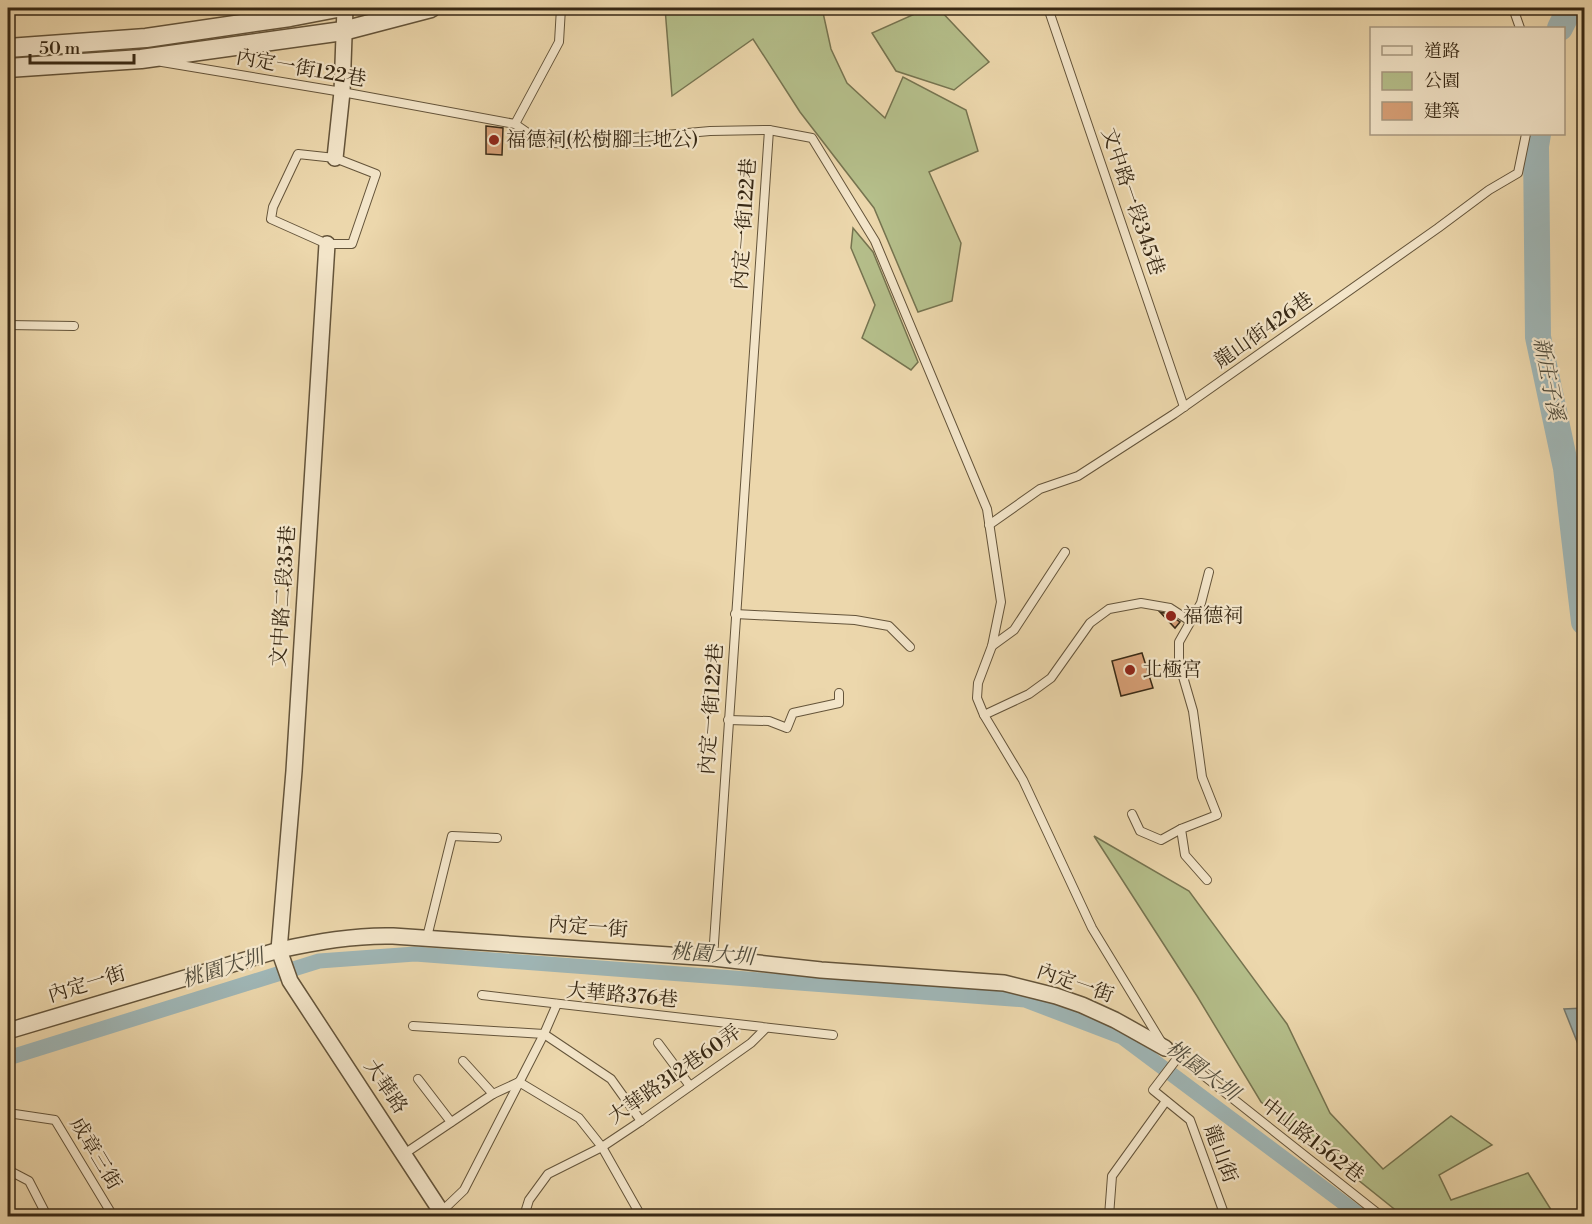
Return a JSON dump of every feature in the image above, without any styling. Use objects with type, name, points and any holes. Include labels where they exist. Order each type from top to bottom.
[{"type":"street","points":[[8,48],[146,38],[337,8]]},
{"type":"street","points":[[335,158],[342,92],[345,8]]},
{"type":"street","points":[[8,68],[141,59],[344,31],[430,8]]},
{"type":"street","name":"文中路二段35巷","points":[[279,950],[294,771],[327,244]]},
{"type":"street","name":"內定一街","points":[[8,1031],[279,950],[319,941],[363,935],[427,937],[713,958],[821,970],[1004,983],[1083,1005],[1165,1048]]},
{"type":"street","name":"大華路","points":[[279,950],[290,981],[443,1214]]},
{"type":"lane","points":[[515,124],[559,42],[561,8]]},
{"type":"lane","name":"文中路一段345巷","points":[[1048,8],[1184,407]]},
{"type":"lane","points":[[1513,8],[1520,27]]},
{"type":"lane","name":"內定一街122巷","points":[[141,59],[342,92],[515,124],[541,142],[566,144],[710,131],[768,130],[713,958]]},
{"type":"lane","points":[[768,130],[812,138],[875,241],[987,509],[1001,602],[992,646],[978,683],[977,698],[984,715],[1023,780],[1092,928],[1165,1048]]},
{"type":"lane","name":"龍山街426巷","points":[[989,525],[1040,489],[1078,476],[1184,407],[1489,190],[1518,173],[1526,135]]},
{"type":"lane","points":[[298,154],[335,158],[376,174],[352,244],[327,244],[271,219],[273,207],[298,154]]},
{"type":"lane","points":[[8,325],[74,326]]},
{"type":"lane","points":[[992,646],[1014,630],[1065,552]]},
{"type":"lane","points":[[1132,814],[1140,831],[1161,840],[1181,829],[1217,815],[1202,777],[1193,711],[1179,663],[1179,642],[1201,603],[1209,572]]},
{"type":"lane","points":[[984,715],[1029,694],[1050,678],[1090,623],[1109,609],[1141,603],[1170,608],[1190,621]]},
{"type":"lane","points":[[735,614],[855,620],[889,626],[910,646]]},
{"type":"lane","points":[[728,720],[769,721],[788,728],[793,713],[839,703],[839,693]]},
{"type":"lane","points":[[1181,829],[1185,855],[1207,880]]},
{"type":"lane","points":[[427,937],[452,836],[497,838]]},
{"type":"lane","points":[[482,995],[556,1004]]},
{"type":"lane","name":"大華路376巷","points":[[443,1214],[464,1190],[544,1034],[556,1004],[833,1035]]},
{"type":"lane","points":[[413,1026],[544,1034],[611,1079],[641,1121]]},
{"type":"lane","name":"大華路312巷60弄","points":[[524,1216],[529,1200],[548,1174],[602,1147],[641,1121],[751,1043],[766,1028]]},
{"type":"lane","points":[[658,1043],[690,1086]]},
{"type":"lane","name":"中山路1562巷","points":[[1165,1048],[1381,1216]]},
{"type":"lane","name":"龍山街","points":[[1179,1057],[1154,1090],[1190,1120],[1225,1216]]},
{"type":"lane","points":[[463,1061],[493,1094]]},
{"type":"lane","points":[[418,1078],[451,1122]]},
{"type":"lane","points":[[404,1154],[493,1094],[519,1082],[579,1118],[602,1147],[641,1216]]},
{"type":"lane","points":[[1109,1216],[1112,1176],[1166,1101]]},
{"type":"lane","name":"成章三街","points":[[8,1113],[56,1120],[113,1216]]},
{"type":"lane","points":[[8,1170],[29,1181],[47,1216]]},
{"type":"green space","points":[[665,8],[822,8],[831,49],[847,83],[885,118],[903,77],[966,110],[978,151],[929,172],[961,243],[952,301],[918,312],[874,208],[800,112],[753,39],[672,96]]},
{"type":"green space","points":[[928,8],[938,8],[989,62],[954,90],[896,71],[872,33]]},
{"type":"green space","points":[[853,228],[873,252],[918,362],[911,370],[862,338],[875,305],[851,248]]},
{"type":"green space","points":[[1094,836],[1189,891],[1287,1024],[1330,1113],[1383,1169],[1451,1116],[1492,1145],[1439,1175],[1451,1200],[1528,1173],[1555,1216],[1403,1216],[1261,1102],[1197,996]]},
{"type":"water","points":[[1584,1008],[1584,1048],[1580,1049],[1564,1009]]},
{"type":"building","name":"福德祠(松樹腳土地公)","points":[[486,126],[503,128],[502,155],[486,154]]},
{"type":"building","points":[[1160,612],[1168,614],[1180,622],[1175,628]]},
{"type":"building","name":"北極宮","points":[[1142,653],[1153,688],[1121,696],[1112,661]]},
{"type":"waterway","name":"新庄子溪","points":[[1560,27],[1570,8]]},
{"type":"waterway","name":"新庄子溪","points":[[1538,135],[1536,146],[1538,337],[1566,468],[1584,622]]},
{"type":"waterway","name":"桃園大圳","points":[[8,1058],[319,961],[415,954],[1025,1000],[1122,1037],[1361,1216]]},
{"type":"place","name":"福德祠(松樹腳土地公)","points":[[494,140]]},
{"type":"place","name":"福德祠","points":[[1171,616]]},
{"type":"place","name":"北極宮","points":[[1130,670]]}]
